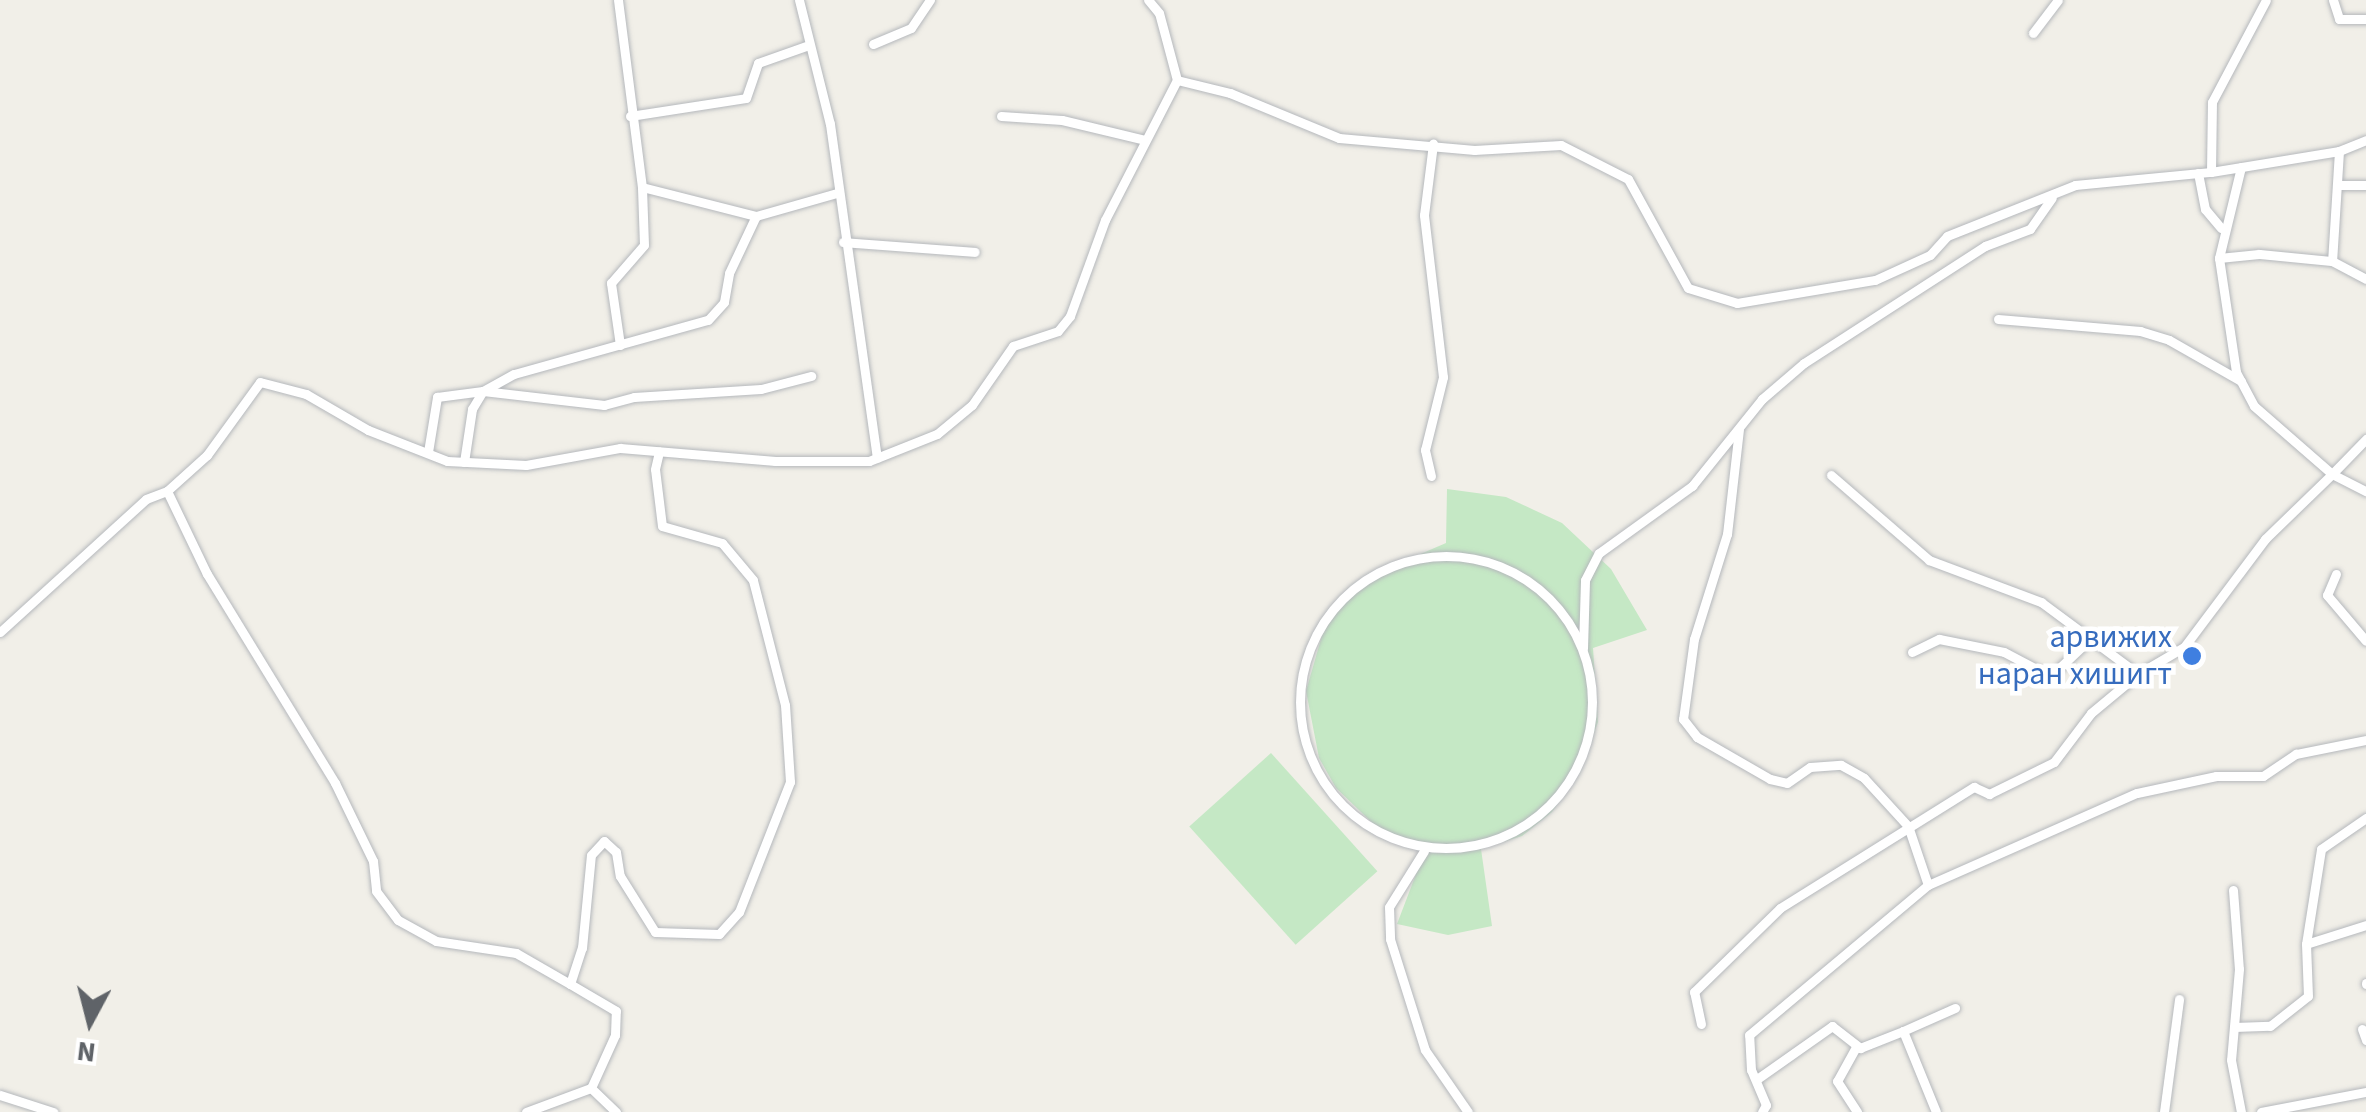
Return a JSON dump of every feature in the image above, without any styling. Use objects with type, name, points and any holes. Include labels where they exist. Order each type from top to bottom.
[{"type":"street","points":[[618,0],[642,187],[644,245],[611,283],[620,346]]},
{"type":"street","points":[[799,0],[806,46],[828,112],[843,242],[877,458]]},
{"type":"street","points":[[873,44],[911,28],[930,0]]},
{"type":"street","points":[[0,632],[146,500],[167,491],[207,456],[260,382],[306,394],[368,430],[464,462],[526,465],[620,448],[775,461],[877,458],[937,434],[972,405],[1013,346],[1058,331],[1070,316],[1104,220],[1177,80],[1160,13],[1148,0]]},
{"type":"street","points":[[2033,33],[2058,0]]},
{"type":"street","points":[[2212,172],[2212,102],[2266,0]]},
{"type":"street","points":[[2332,0],[2339,20],[2366,20]]},
{"type":"street","points":[[630,116],[746,98],[758,62],[806,46]]},
{"type":"street","points":[[1177,80],[1230,93],[1339,138],[1474,150],[1562,145],[1628,180],[1684,284],[1722,302],[1875,280],[1930,254],[1960,229],[2095,180],[2212,172],[2339,151],[2366,140]]},
{"type":"street","points":[[1002,116],[1062,120],[1145,140]]},
{"type":"street","points":[[1431,476],[1425,450],[1443,376],[1424,216],[1433,144]]},
{"type":"street","points":[[2332,261],[2340,185],[2339,151]]},
{"type":"street","points":[[2241,167],[2234,211],[2221,228],[2218,258],[2229,348],[2254,406],[2332,474],[2366,491]]},
{"type":"street","points":[[2198,173],[2205,209],[2221,228]]},
{"type":"street","points":[[2340,185],[2366,185]]},
{"type":"street","points":[[642,187],[756,216],[837,192]]},
{"type":"street","points":[[1582,650],[1552,599],[1529,580],[1485,562],[1438,556],[1379,570],[1337,602],[1300,681],[1308,752],[1346,811],[1424,851],[1488,842],[1552,803],[1585,747],[1590,721],[1582,650],[1591,562],[1676,500],[1804,363],[1985,246],[2030,229],[2054,196]]},
{"type":"street","points":[[464,462],[472,409],[483,391],[514,374],[708,320],[724,302],[728,273],[756,216]]},
{"type":"street","points":[[843,242],[975,252]]},
{"type":"street","points":[[2218,258],[2259,254],[2332,261],[2366,279]]},
{"type":"street","points":[[1998,319],[2140,331],[2169,340],[2243,382]]},
{"type":"street","points":[[428,452],[436,397],[483,391],[604,405],[634,396],[761,389],[811,376]]},
{"type":"street","points":[[1739,429],[1728,534],[1694,639],[1683,719],[1697,737],[1770,779],[1787,782],[1810,766],[1841,765],[1864,778],[1908,826],[1928,885]]},
{"type":"street","points":[[1700,1024],[1694,992],[1780,908],[1974,787],[1989,794],[2042,770],[2092,713],[2138,674],[2184,647],[2265,539],[2366,440]]},
{"type":"street","points":[[570,984],[582,948],[591,855],[604,841],[616,852],[620,876],[655,932],[719,934],[739,912],[790,782],[785,705],[754,580],[722,542],[662,526],[654,469],[659,450]]},
{"type":"street","points":[[1831,475],[1929,560],[2041,602],[2138,674]]},
{"type":"street","points":[[167,491],[207,574],[335,784],[373,862],[376,891],[398,920],[436,941],[516,953],[616,1011],[608,1058],[591,1088],[526,1112]]},
{"type":"street","points":[[2336,574],[2327,595],[2366,641]]},
{"type":"street","points":[[1912,652],[1939,639],[2004,652],[2044,673],[2055,672],[2090,640]]},
{"type":"street","points":[[1762,1112],[1749,1035],[1928,885],[2137,793],[2216,776],[2263,776],[2296,754],[2366,740]]},
{"type":"street","points":[[2234,1027],[2270,1026],[2308,996],[2306,944],[2321,849],[2366,818]]},
{"type":"street","points":[[1424,851],[1389,907],[1390,939],[1425,1050],[1468,1112]]},
{"type":"street","points":[[2234,890],[2239,969],[2232,1060],[2241,1112]]},
{"type":"street","points":[[2306,944],[2366,925]]},
{"type":"street","points":[[2164,1112],[2179,999]]},
{"type":"street","points":[[1856,1112],[1837,1088],[1856,1047],[1955,1008]]},
{"type":"street","points":[[1757,1080],[1832,1026],[1841,1026],[1856,1047]]},
{"type":"street","points":[[2362,1029],[2366,1040]]},
{"type":"street","points":[[1904,1031],[1936,1112]]},
{"type":"street","points":[[591,1088],[616,1112]]},
{"type":"street","points":[[2261,1112],[2366,1092]]},
{"type":"street","points":[[0,1095],[53,1112]]},
{"type":"green space","points":[[1447,489],[1506,497],[1562,523],[1611,569],[1647,630],[1593,648],[1598,722],[1581,770],[1552,812],[1522,836],[1481,849],[1492,926],[1448,935],[1397,924],[1426,848],[1387,837],[1336,788],[1319,758],[1306,691],[1325,625],[1346,597],[1372,575],[1446,543]]},
{"type":"green space","points":[[1271,753],[1377,871],[1296,945],[1189,827]]},
{"type":"place","name":"арвижих наран хишигт","points":[[2192,656]]}]
